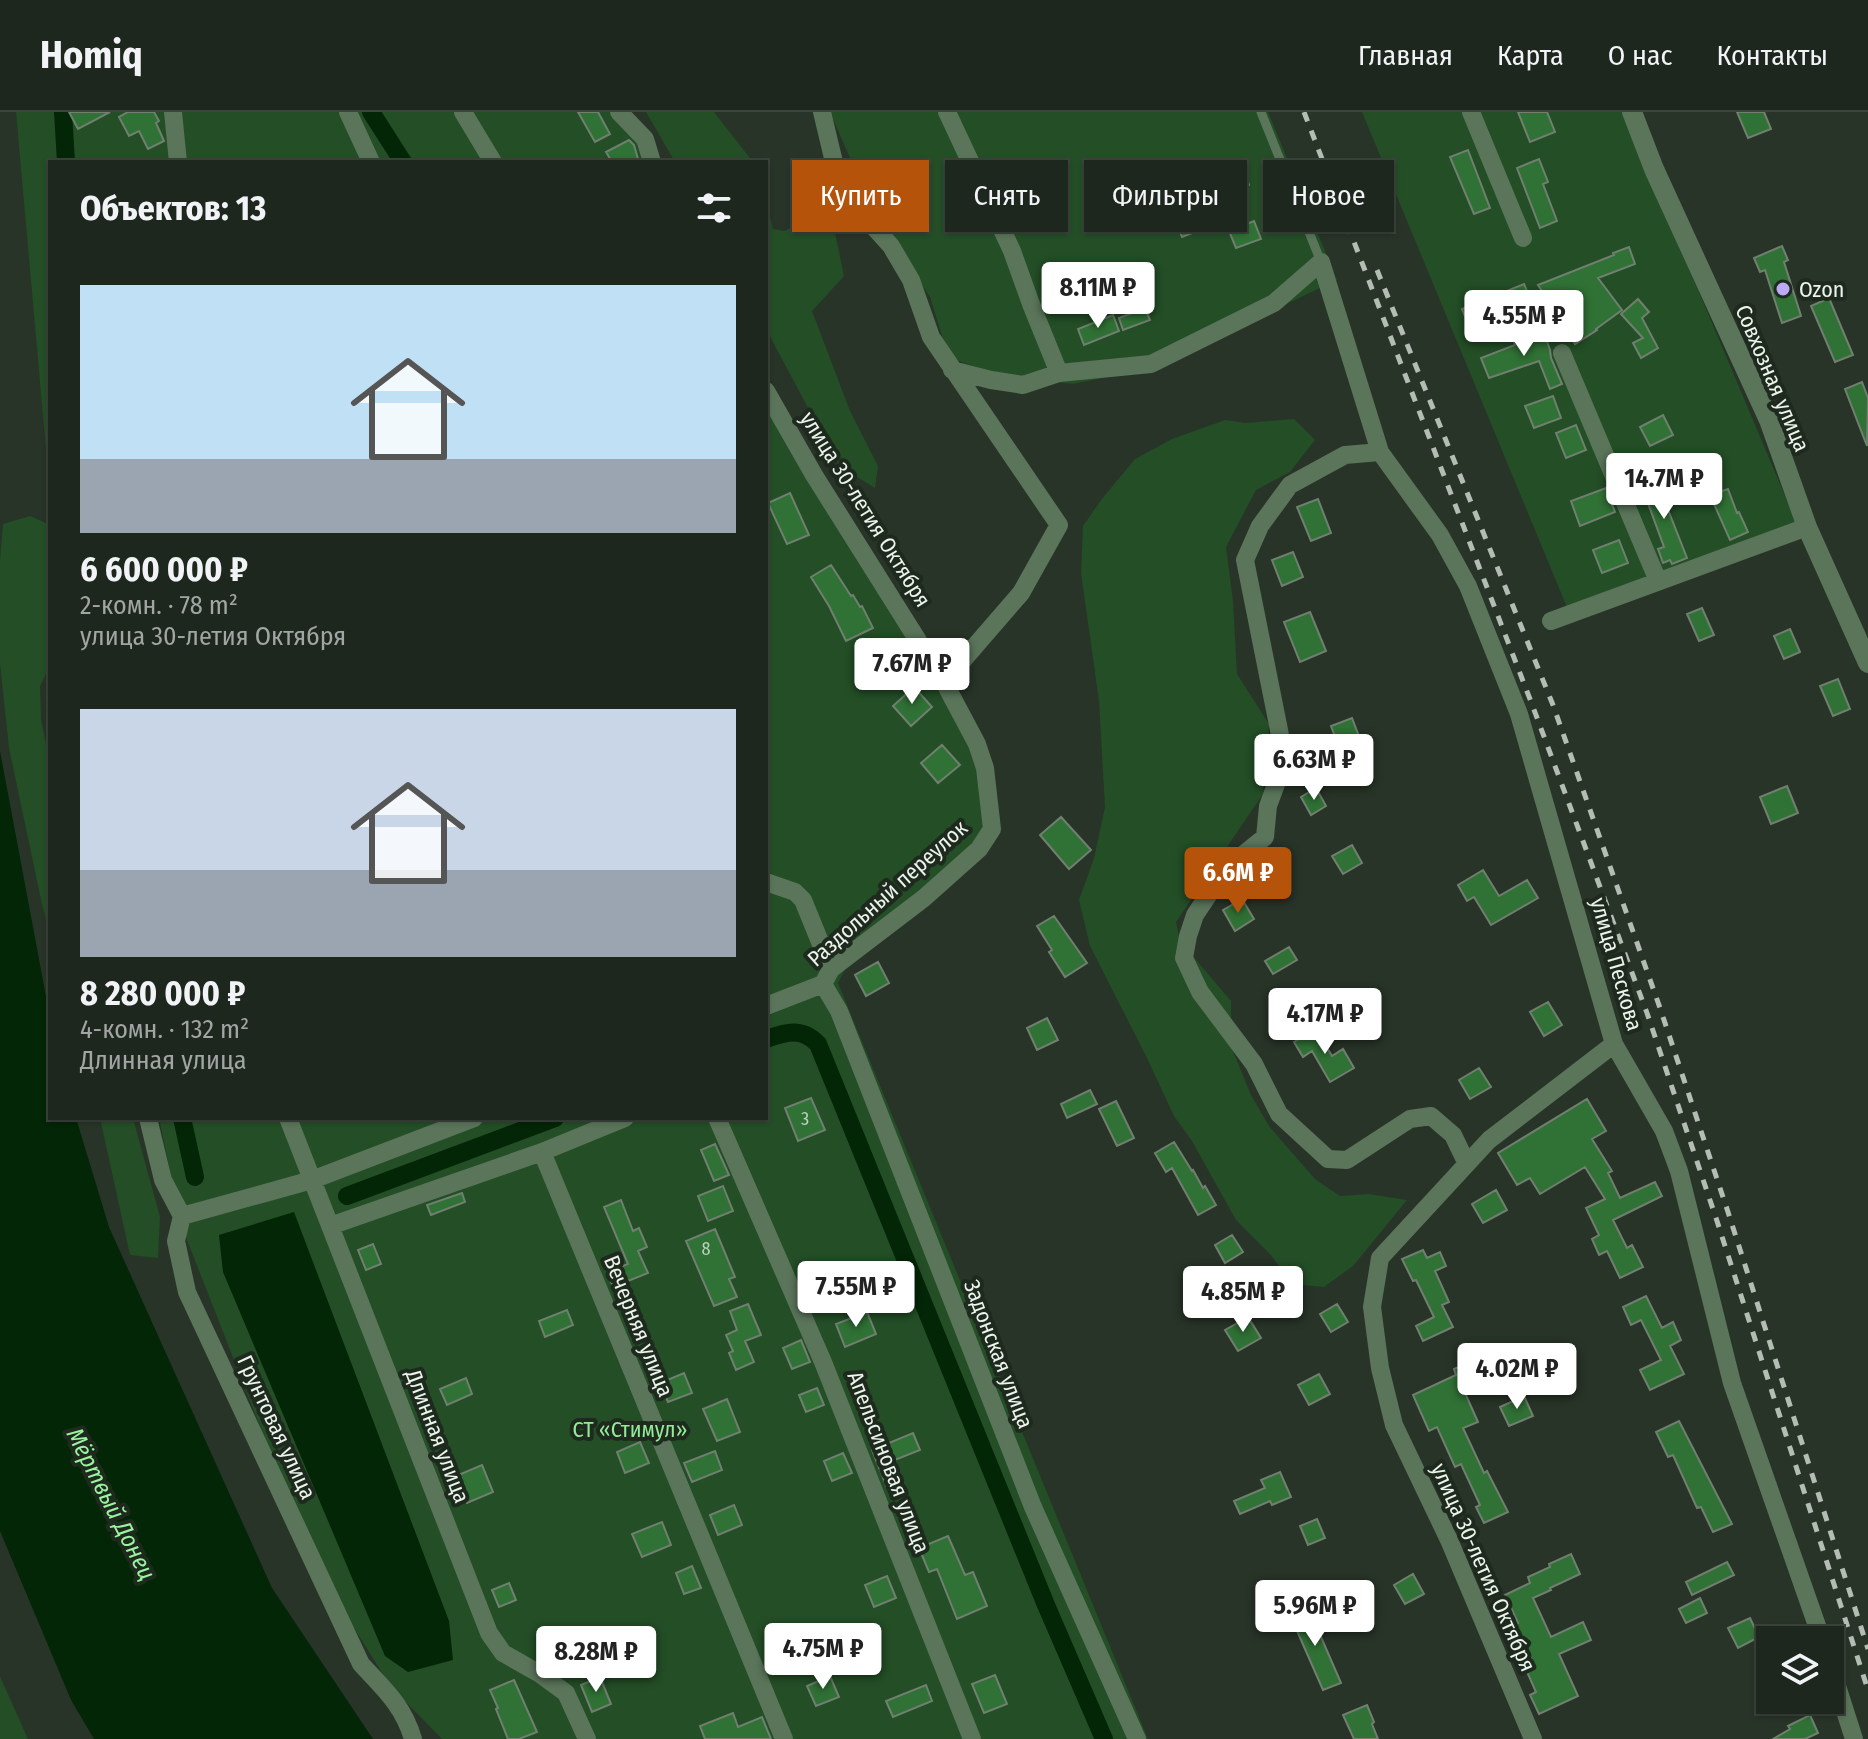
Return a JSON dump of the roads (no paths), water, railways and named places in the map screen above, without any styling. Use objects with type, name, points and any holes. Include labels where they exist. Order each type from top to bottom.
[{"type":"street","points":[[173,112],[178,160]]},
{"type":"street","points":[[348,112],[370,160]]},
{"type":"street","points":[[463,112],[492,160]]},
{"type":"street","points":[[619,112],[645,139],[651,160]]},
{"type":"street","points":[[822,112],[838,179],[856,207],[891,246],[911,280],[931,337],[1059,525],[1021,593],[944,682]]},
{"type":"street","points":[[947,112],[1012,251],[1059,373]]},
{"type":"street","points":[[1471,112],[1523,238]]},
{"type":"street","name":"Совхозная улица","points":[[1632,112],[1654,169],[1769,420],[1807,527],[1868,663]]},
{"type":"street","points":[[952,370],[1023,385],[1059,373],[1151,364],[1274,303],[1321,262]]},
{"type":"street","name":"улица Пескова","points":[[1321,262],[1380,452],[1440,535],[1468,586],[1519,714],[1614,1044],[1664,1131],[1679,1171],[1732,1383],[1817,1626]]},
{"type":"street","points":[[1562,353],[1658,581]]},
{"type":"street","name":"улица 30-летия Октября","points":[[768,394],[814,475],[944,682],[982,756],[992,829]]},
{"type":"street","points":[[1380,452],[1345,455],[1290,485],[1260,526],[1245,560],[1285,760],[1268,806],[1265,837],[1239,858],[1215,885],[1195,915],[1184,958],[1200,992],[1254,1064],[1279,1114],[1328,1159],[1347,1160],[1410,1119],[1431,1116],[1453,1135],[1467,1164]]},
{"type":"street","points":[[1551,621],[1807,527]]},
{"type":"street","name":"Раздольный переулок","points":[[768,1005],[827,977],[979,849],[992,829]]},
{"type":"street","name":"Задонская улица","points":[[768,883],[795,892],[803,900],[839,1011],[1033,1507],[1137,1739]]},
{"type":"street","name":"улица 30-летия Октября","points":[[1533,1739],[1449,1540],[1394,1425],[1380,1368],[1372,1307],[1380,1258],[1489,1140],[1614,1044]]},
{"type":"street","points":[[148,1120],[163,1180],[182,1216],[312,1180],[465,1120]]},
{"type":"street","name":"Длинная улица","points":[[289,1120],[489,1633],[503,1653],[566,1693],[587,1739]]},
{"type":"street","points":[[330,1226],[542,1152],[620,1120]]},
{"type":"street","name":"Апельсиновая улица","points":[[718,1120],[823,1362],[972,1739]]},
{"type":"street","name":"Вечерняя улица","points":[[542,1152],[784,1739]]},
{"type":"street","name":"Грунтовая улица","points":[[182,1216],[176,1241],[187,1292],[361,1664],[391,1696],[408,1721],[413,1739]]},
{"type":"street","points":[[1844,1708],[1854,1739]]},
{"type":"lane","points":[[1261,112],[1321,262]]},
{"type":"water","name":"Мёртвый Донец","points":[[0,751],[48,1007],[48,1120],[77,1120],[109,1227],[272,1588],[373,1739],[94,1739],[71,1700],[0,1531]]},
{"type":"water","points":[[294,1212],[449,1621],[453,1660],[408,1672],[385,1656],[223,1272],[219,1235]]},
{"type":"waterway","points":[[63,112],[66,160]]},
{"type":"waterway","points":[[371,112],[402,160]]},
{"type":"waterway","points":[[768,1038],[800,1033],[818,1044],[1046,1605],[1104,1739]]},
{"type":"waterway","points":[[182,1120],[195,1177]]},
{"type":"waterway","points":[[347,1196],[550,1120]]},
{"type":"railway","points":[[1304,112],[1647,1013],[1868,1690]]},
{"type":"railway","points":[[1377,270],[1553,705],[1660,1008],[1868,1649]]},
{"type":"place","name":"Ozon","points":[[1783,289]]},
{"type":"park label","name":"СТ «Стимул»","points":[[630,1429]]}]
